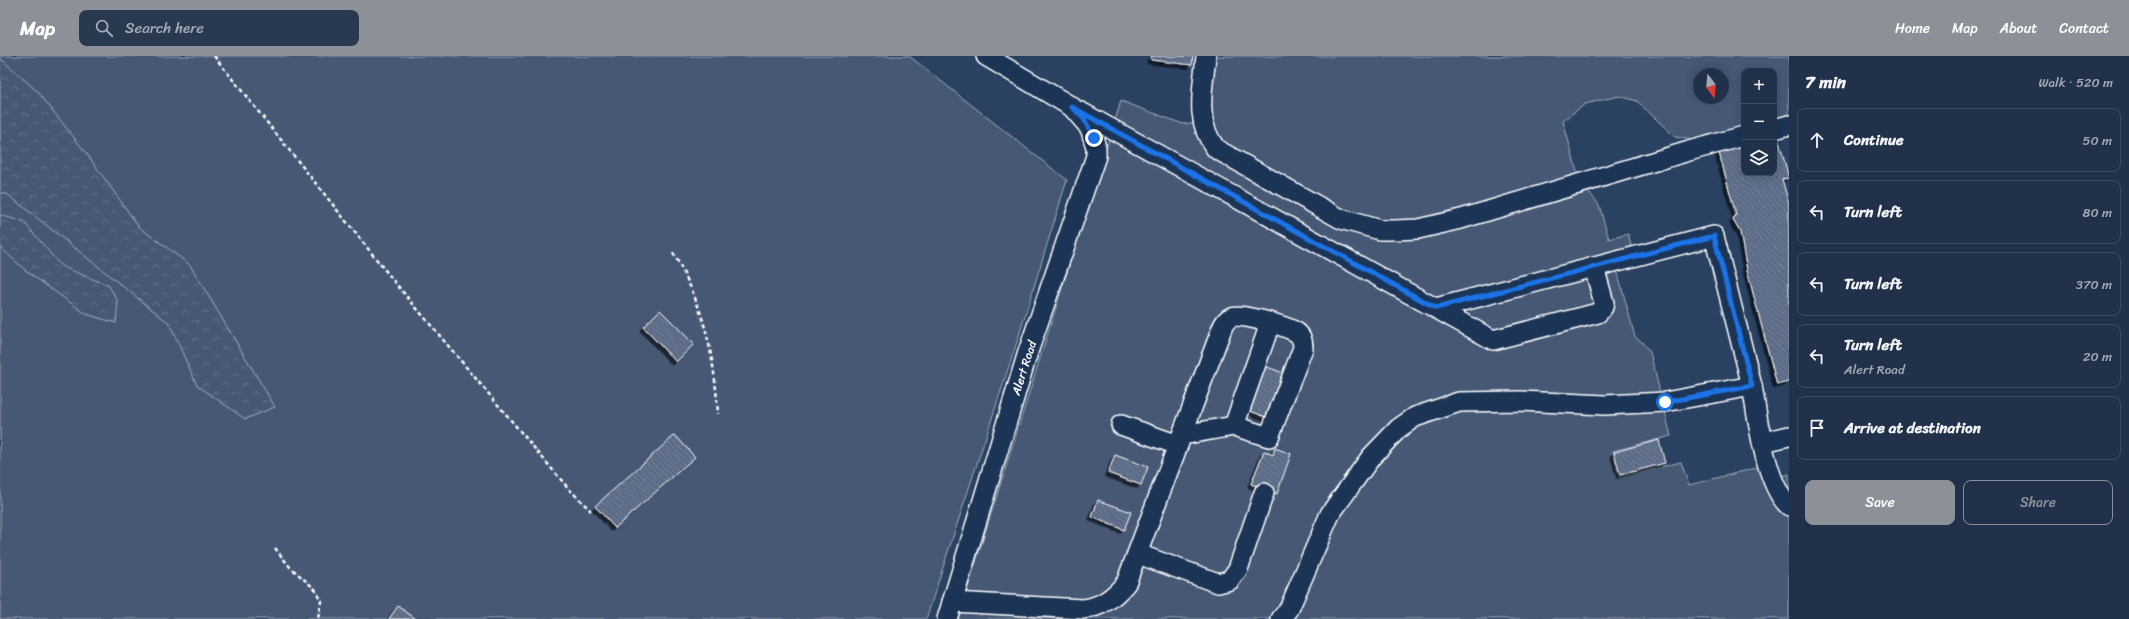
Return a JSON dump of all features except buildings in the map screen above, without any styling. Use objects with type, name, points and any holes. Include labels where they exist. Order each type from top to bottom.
[{"type":"street","points":[[986,56],[1078,113],[1493,340],[1592,316],[1602,310],[1604,302],[1594,267]]},
{"type":"street","points":[[1206,56],[1201,111],[1205,133],[1216,149],[1341,219],[1380,230],[1418,229],[1461,219],[1741,137]]},
{"type":"street","name":"Alert Road","points":[[949,610],[1028,352],[1096,156],[1094,138],[1078,113]]},
{"type":"street","points":[[1777,128],[1789,125]]},
{"type":"street","points":[[1436,308],[1714,236],[1752,386],[1763,442],[1773,480],[1778,492],[1789,506]]},
{"type":"street","points":[[949,610],[1091,608],[1108,601],[1119,592],[1126,583],[1138,554],[1180,440],[1225,322],[1231,317],[1238,315],[1296,332],[1302,340],[1303,348],[1269,437],[1234,426],[1180,440],[1121,424]]},
{"type":"street","points":[[1234,426],[1270,324]]},
{"type":"street","points":[[1281,619],[1289,609],[1330,514],[1371,457],[1398,428],[1415,417],[1459,402],[1520,401],[1605,405],[1665,402],[1752,386]]},
{"type":"street","points":[[1763,442],[1789,436]]},
{"type":"street","points":[[1138,554],[1218,583],[1225,582],[1235,576],[1264,493]]},
{"type":"path","points":[[214,56],[397,285],[568,488],[591,511]]},
{"type":"path","points":[[673,253],[688,279],[704,320],[712,363],[718,414]]},
{"type":"path","points":[[275,548],[290,567],[315,589],[322,601],[318,619]]},
{"type":"green space","points":[[0,56],[909,56],[1067,180],[1016,345],[926,619],[0,619]]},
{"type":"green space","points":[[1213,56],[1789,56],[1789,117],[1777,119],[1777,68],[1741,68],[1741,128],[1693,140],[1675,137],[1637,101],[1619,96],[1585,104],[1563,121],[1579,179],[1599,205],[1609,239],[1628,234],[1632,249],[1613,255],[1635,337],[1641,341],[1650,352],[1671,436],[1613,451],[1619,477],[1681,462],[1689,485],[1764,466],[1768,480],[1789,474],[1789,619],[958,619],[1121,101],[1183,124],[1205,121]]},
{"type":"green space","points":[[0,58],[38,92],[87,154],[139,227],[190,265],[275,407],[245,419],[197,385],[169,323],[7,194],[0,193]]},
{"type":"green space","points":[[0,215],[24,222],[61,266],[109,286],[118,301],[116,323],[86,314],[25,270],[0,247]]},
{"type":"route","points":[[1094,138],[1084,119],[1072,107],[1436,308],[1714,236],[1724,269],[1752,386],[1665,402]]}]
